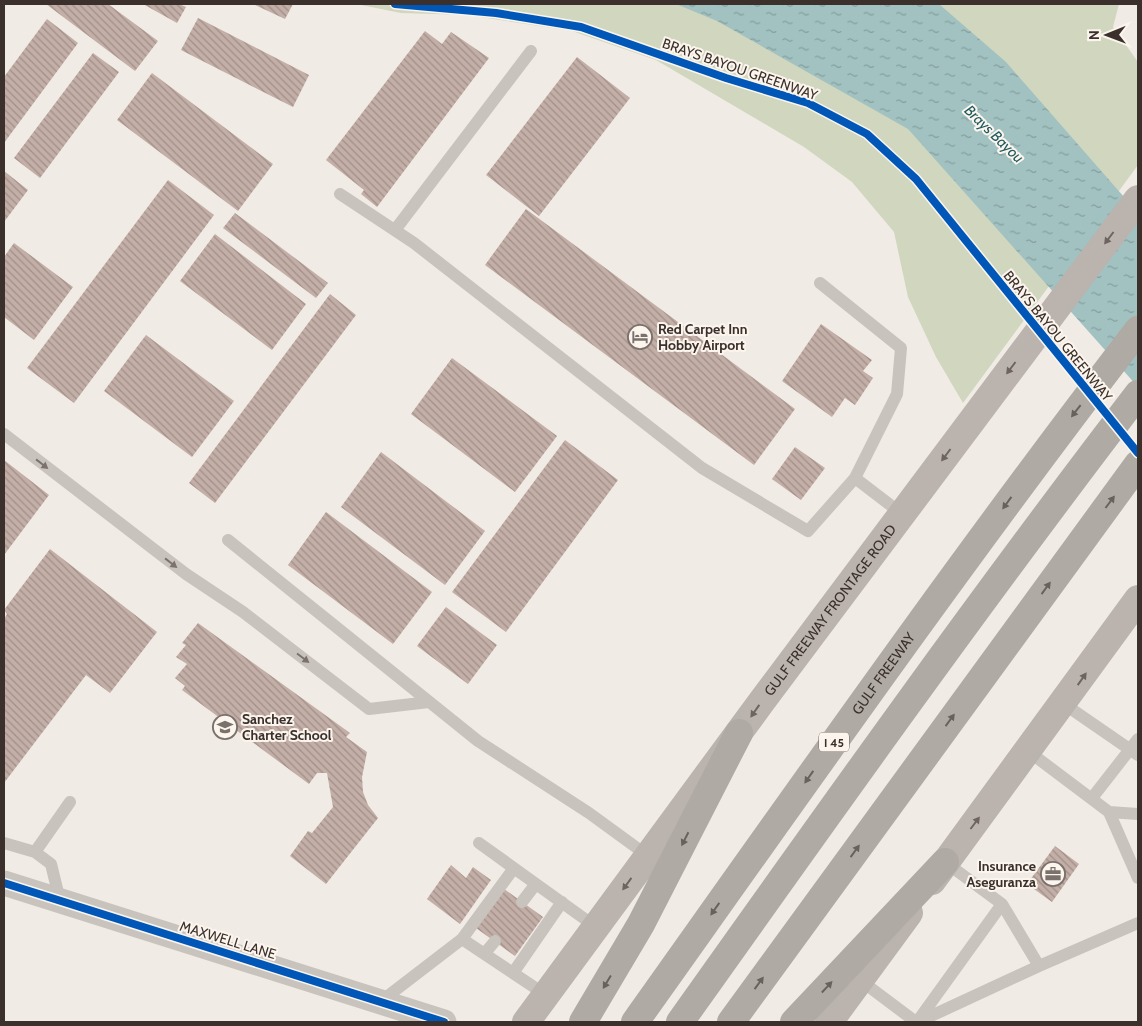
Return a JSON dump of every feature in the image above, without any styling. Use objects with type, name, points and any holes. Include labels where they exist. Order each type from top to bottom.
[{"type":"highway","name":"GULF FREEWAY","points":[[635,1022],[899,651],[1035,464],[1138,330]]},
{"type":"highway","points":[[680,1022],[901,712],[1053,505],[1138,394]]},
{"type":"highway","points":[[731,1022],[1138,464]]},
{"type":"highway","points":[[583,1022],[641,924],[739,733]]},
{"type":"highway","points":[[794,1022],[946,862]]},
{"type":"main road","name":"GULF FREEWAY FRONTAGE ROAD","points":[[526,1022],[739,733],[1138,199]]},
{"type":"main road","points":[[829,1022],[1064,704],[1133,606]]},
{"type":"street","name":"MAXWELL LANE","points":[[4,883],[444,1022]]},
{"type":"lane","points":[[395,230],[531,51]]},
{"type":"lane","points":[[340,194],[395,230],[702,468],[808,531],[855,478],[897,394],[901,348],[820,283]]},
{"type":"lane","points":[[4,434],[186,574],[243,612],[369,709],[429,702]]},
{"type":"lane","points":[[855,478],[902,514]]},
{"type":"lane","points":[[228,540],[478,741],[589,813],[648,856]]},
{"type":"lane","points":[[1064,704],[1133,752]]},
{"type":"lane","points":[[1092,798],[1133,752],[1138,739]]},
{"type":"lane","points":[[1028,752],[1109,812],[1138,878]]},
{"type":"lane","points":[[35,852],[70,802]]},
{"type":"lane","points":[[1109,812],[1138,814]]},
{"type":"lane","points":[[4,843],[35,852],[51,864],[60,900]]},
{"type":"lane","points":[[479,843],[596,927]]},
{"type":"lane","points":[[946,862],[1002,904],[1039,966]]},
{"type":"lane","points":[[380,1002],[462,938],[514,868]]},
{"type":"lane","points":[[522,902],[535,885]]},
{"type":"lane","points":[[513,972],[562,902]]},
{"type":"lane","points":[[917,1022],[1002,904]]},
{"type":"lane","points":[[917,1022],[1138,923]]},
{"type":"lane","points":[[462,938],[546,995]]},
{"type":"lane","points":[[485,954],[494,941]]},
{"type":"lane","points":[[860,980],[917,1022]]},
{"type":"green space","points":[[356,4],[1119,4],[1113,27],[1138,62],[1138,165],[963,403],[936,357],[908,297],[894,232],[852,182],[804,147],[656,60],[572,31],[467,15],[401,13]]},
{"type":"water","name":"Brays Bayou","points":[[676,4],[939,4],[1006,62],[1138,213],[1138,387],[908,129],[717,21]]},
{"type":"building","points":[[46,4],[108,4],[158,41],[135,71]]},
{"type":"building","points":[[143,4],[179,4],[186,7],[177,23]]},
{"type":"building","points":[[253,4],[293,4],[285,19]]},
{"type":"building","points":[[198,18],[309,75],[293,107],[181,50]]},
{"type":"building","points":[[47,19],[78,43],[4,143],[4,77]]},
{"type":"building","points":[[425,31],[442,44],[451,32],[489,58],[377,207],[361,194],[364,190],[326,160]]},
{"type":"building","points":[[93,53],[119,72],[40,178],[14,158]]},
{"type":"building","points":[[577,57],[630,98],[539,216],[486,175]]},
{"type":"building","points":[[152,73],[273,164],[238,211],[117,120]]},
{"type":"building","points":[[4,171],[28,190],[4,222]]},
{"type":"building","points":[[168,180],[214,215],[74,403],[27,368]]},
{"type":"building","name":"Red Carpet Inn Hobby Airport","points":[[526,209],[795,409],[754,465],[485,265]]},
{"type":"building","points":[[235,213],[328,283],[316,298],[223,228]]},
{"type":"building","points":[[215,234],[306,304],[272,350],[180,281]]},
{"type":"building","points":[[14,243],[73,287],[34,340],[4,317],[4,257]]},
{"type":"building","points":[[330,294],[356,315],[215,503],[189,483]]},
{"type":"building","points":[[821,324],[872,360],[863,371],[873,378],[855,405],[845,398],[832,417],[782,381]]},
{"type":"building","points":[[146,335],[234,401],[192,457],[104,391]]},
{"type":"building","points":[[452,358],[557,436],[515,492],[411,414]]},
{"type":"building","points":[[565,440],[618,480],[506,632],[452,592]]},
{"type":"building","points":[[795,447],[825,468],[801,500],[772,479]]},
{"type":"building","points":[[381,452],[485,531],[445,585],[341,507]]},
{"type":"building","points":[[4,460],[49,495],[4,555]]},
{"type":"building","points":[[326,512],[432,592],[393,644],[288,565]]},
{"type":"building","points":[[50,549],[157,632],[110,693],[86,675],[4,783],[4,619],[7,614],[4,610]]},
{"type":"building","points":[[446,607],[497,645],[468,684],[417,646]]},
{"type":"building","points":[[198,623],[350,733],[346,737],[367,752],[362,777],[363,792],[368,805],[378,818],[326,884],[290,856],[308,831],[312,833],[333,807],[327,773],[317,773],[309,784],[182,690],[185,686],[175,678],[187,664],[176,657],[186,645],[182,643]]},
{"type":"building","name":"Insurance Aseguranza","points":[[1055,846],[1079,864],[1052,902],[1027,884]]},
{"type":"building","points":[[451,865],[466,878],[473,867],[491,880],[460,924],[427,899]]},
{"type":"building","points":[[504,889],[543,917],[515,956],[476,928]]},
{"type":"cycle path","name":"BRAYS BAYOU GREENWAY","points":[[395,4],[496,13],[581,27],[726,78],[808,103],[867,134],[916,179],[1138,453]]},
{"type":"cycle path","points":[[4,883],[444,1022]]},
{"type":"place","name":"Red Carpet Inn Hobby Airport","points":[[640,337]]},
{"type":"place","name":"Sanchez Charter School","points":[[225,727]]},
{"type":"place","name":"Insurance Aseguranza","points":[[1053,874]]}]
